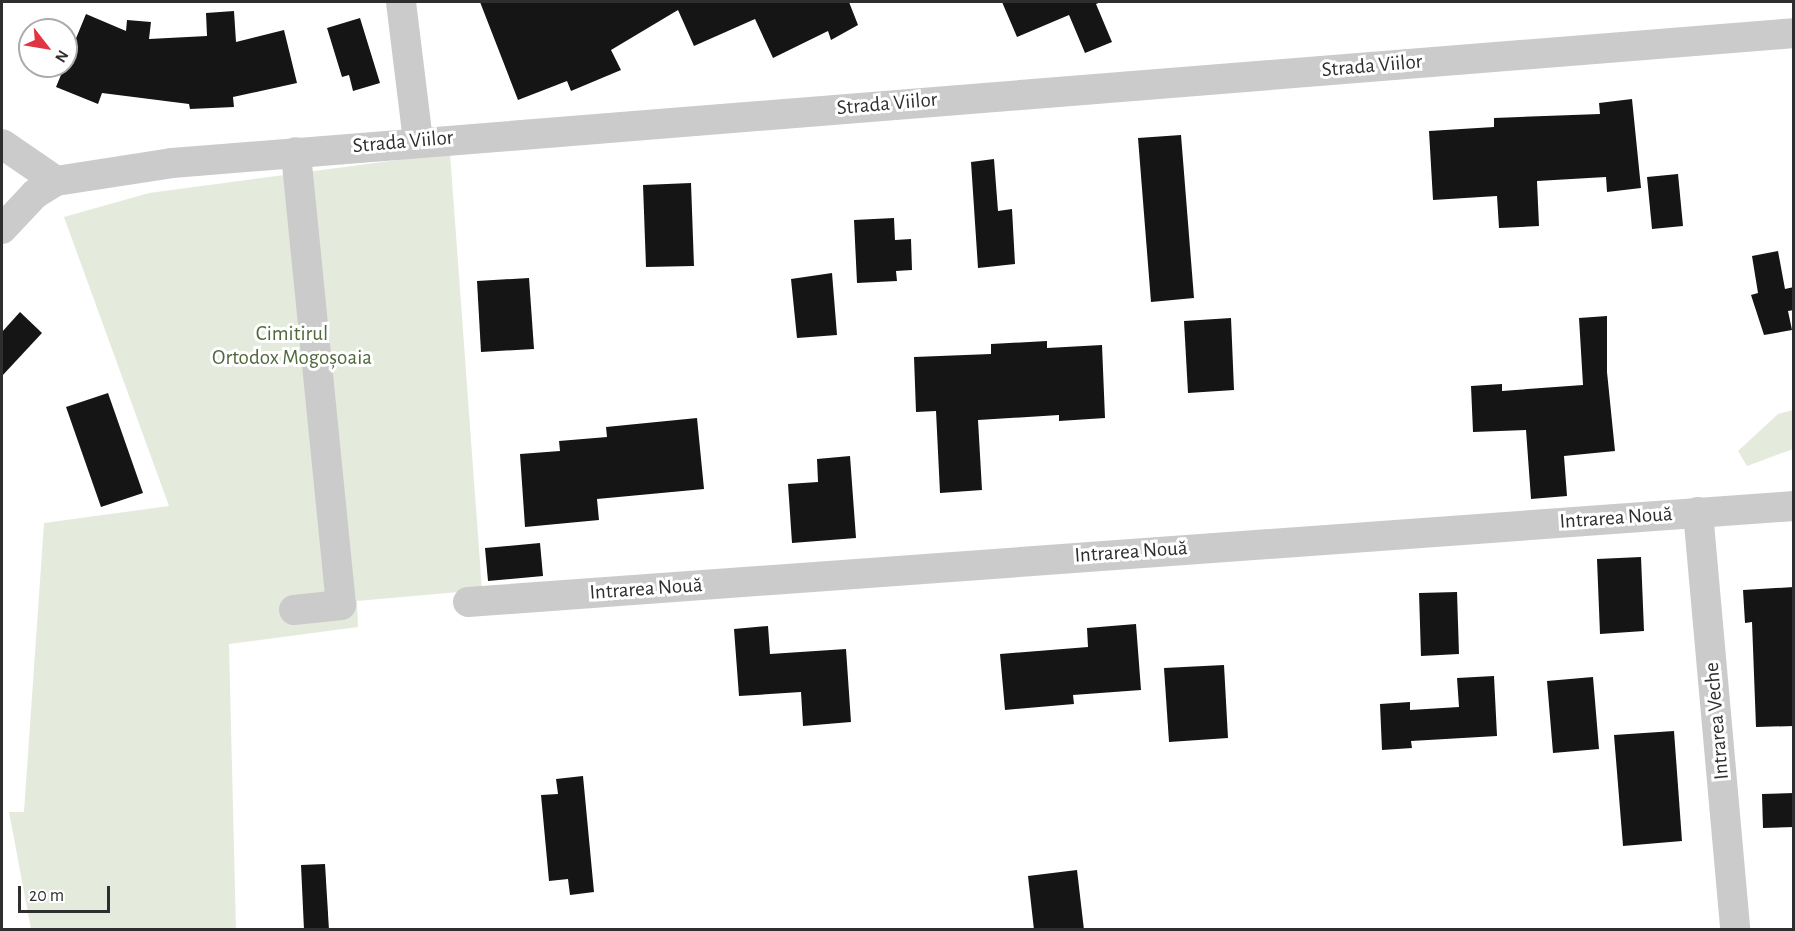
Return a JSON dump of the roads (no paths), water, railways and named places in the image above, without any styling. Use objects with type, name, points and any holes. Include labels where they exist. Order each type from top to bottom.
[{"type":"street","points":[[400,2],[418,141]]},
{"type":"street","name":"Strada Viilor","points":[[2,229],[27,201],[56,180],[172,164],[418,141],[1794,33]]},
{"type":"street","points":[[2,144],[56,180]]},
{"type":"street","points":[[294,610],[341,606],[296,152]]},
{"type":"street","name":"Intrarea Nouă","points":[[468,602],[1794,506]]},
{"type":"street","name":"Intrarea Veche","points":[[1698,512],[1735,930]]},
{"type":"park label","name":"Cimitirul Ortodox Mogoșoaia","points":[[292,346]]}]
